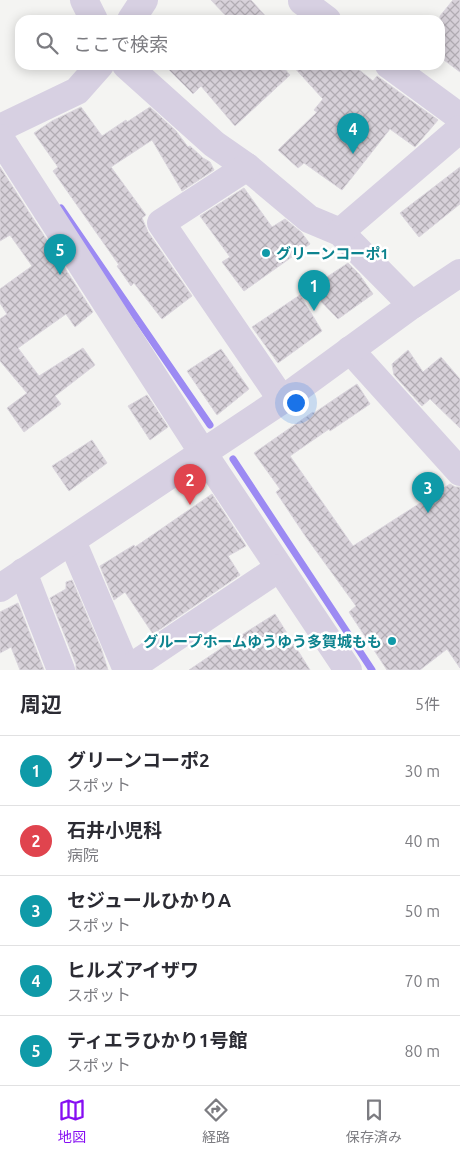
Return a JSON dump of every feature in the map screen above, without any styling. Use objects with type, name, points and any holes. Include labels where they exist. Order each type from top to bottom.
[{"type":"street","points":[[84,0],[92,15]]},
{"type":"street","points":[[134,15],[144,0]]},
{"type":"street","points":[[302,0],[320,15]]},
{"type":"street","points":[[0,128],[77,91],[96,70]]},
{"type":"street","points":[[132,70],[214,144],[247,167],[309,219],[340,232],[412,305]]},
{"type":"street","points":[[396,70],[460,117]]},
{"type":"street","points":[[340,232],[460,129]]},
{"type":"street","points":[[0,138],[203,453],[348,670]]},
{"type":"street","points":[[247,167],[161,223],[282,400]]},
{"type":"street","points":[[0,588],[282,400],[412,305],[460,273]]},
{"type":"street","points":[[350,350],[460,472]]},
{"type":"street","points":[[72,541],[127,670],[279,568]]},
{"type":"street","points":[[24,572],[62,670]]},
{"type":"building","points":[[211,0],[251,0],[264,15],[225,15]]},
{"type":"building","points":[[453,0],[460,0],[460,72],[445,61],[445,15],[441,15]]},
{"type":"building","points":[[169,70],[286,70],[290,75],[235,126],[201,86],[193,94]]},
{"type":"building","points":[[297,70],[359,70],[373,81],[377,76],[438,120],[415,147],[390,129],[342,190],[304,163],[298,168],[278,150],[317,112],[314,110],[323,99]]},
{"type":"building","points":[[81,107],[102,136],[150,107],[176,131],[188,147],[190,146],[210,162],[214,170],[182,191],[152,140],[111,167],[146,215],[142,218],[148,232],[192,296],[162,319],[134,283],[131,286],[117,266],[119,265],[53,171],[58,167],[34,133],[52,121]]},
{"type":"building","points":[[0,167],[93,312],[75,327],[66,314],[18,348],[39,376],[83,348],[95,365],[55,396],[61,404],[24,432],[7,408],[27,393],[0,361],[0,319],[7,314],[0,303],[0,289],[32,266],[10,235],[0,241]]},
{"type":"building","points":[[460,167],[460,204],[419,237],[400,213]]},
{"type":"building","points":[[244,188],[272,227],[285,219],[301,232],[310,244],[244,291],[222,262],[230,257],[200,216]]},
{"type":"building","points":[[348,263],[359,274],[373,294],[338,319],[309,289]]},
{"type":"building","points":[[300,295],[322,331],[278,363],[252,327]]},
{"type":"building","points":[[221,349],[249,389],[217,415],[187,371]]},
{"type":"building","points":[[408,350],[423,372],[441,357],[460,379],[460,428],[430,399],[422,406],[394,375],[392,364]]},
{"type":"building","points":[[357,384],[370,404],[290,456],[353,546],[450,484],[460,487],[460,668],[447,649],[420,670],[387,670],[349,612],[356,606],[276,492],[280,489],[254,453]]},
{"type":"building","points":[[147,395],[168,427],[150,440],[128,406]]},
{"type":"building","points":[[92,440],[107,463],[69,491],[52,466]]},
{"type":"building","points":[[212,494],[246,546],[228,556],[240,575],[153,634],[125,592],[114,600],[100,566],[134,545],[135,547]]},
{"type":"building","points":[[72,580],[101,648],[108,670],[76,670],[76,664],[50,598],[66,589],[66,582]]},
{"type":"building","points":[[18,603],[44,670],[20,670],[11,647],[0,653],[0,612]]},
{"type":"building","points":[[275,614],[310,670],[189,670],[232,641]]},
{"type":"waterway","points":[[61,208],[210,425]]},
{"type":"waterway","points":[[233,459],[372,670]]},
{"type":"place","name":"ヒルズアイザワ","points":[[353,154]]},
{"type":"place","name":"グリーンコーポ1","points":[[266,253]]},
{"type":"place","name":"ティエラひかり1号館","points":[[60,275]]},
{"type":"place","name":"グリーンコーポ2","points":[[314,311]]},
{"type":"place","name":"石井小児科","points":[[190,505]]},
{"type":"place","name":"セジュールひかりA","points":[[428,513]]},
{"type":"place","name":"グループホームゆうゆう多賀城もも","points":[[392,641]]}]
